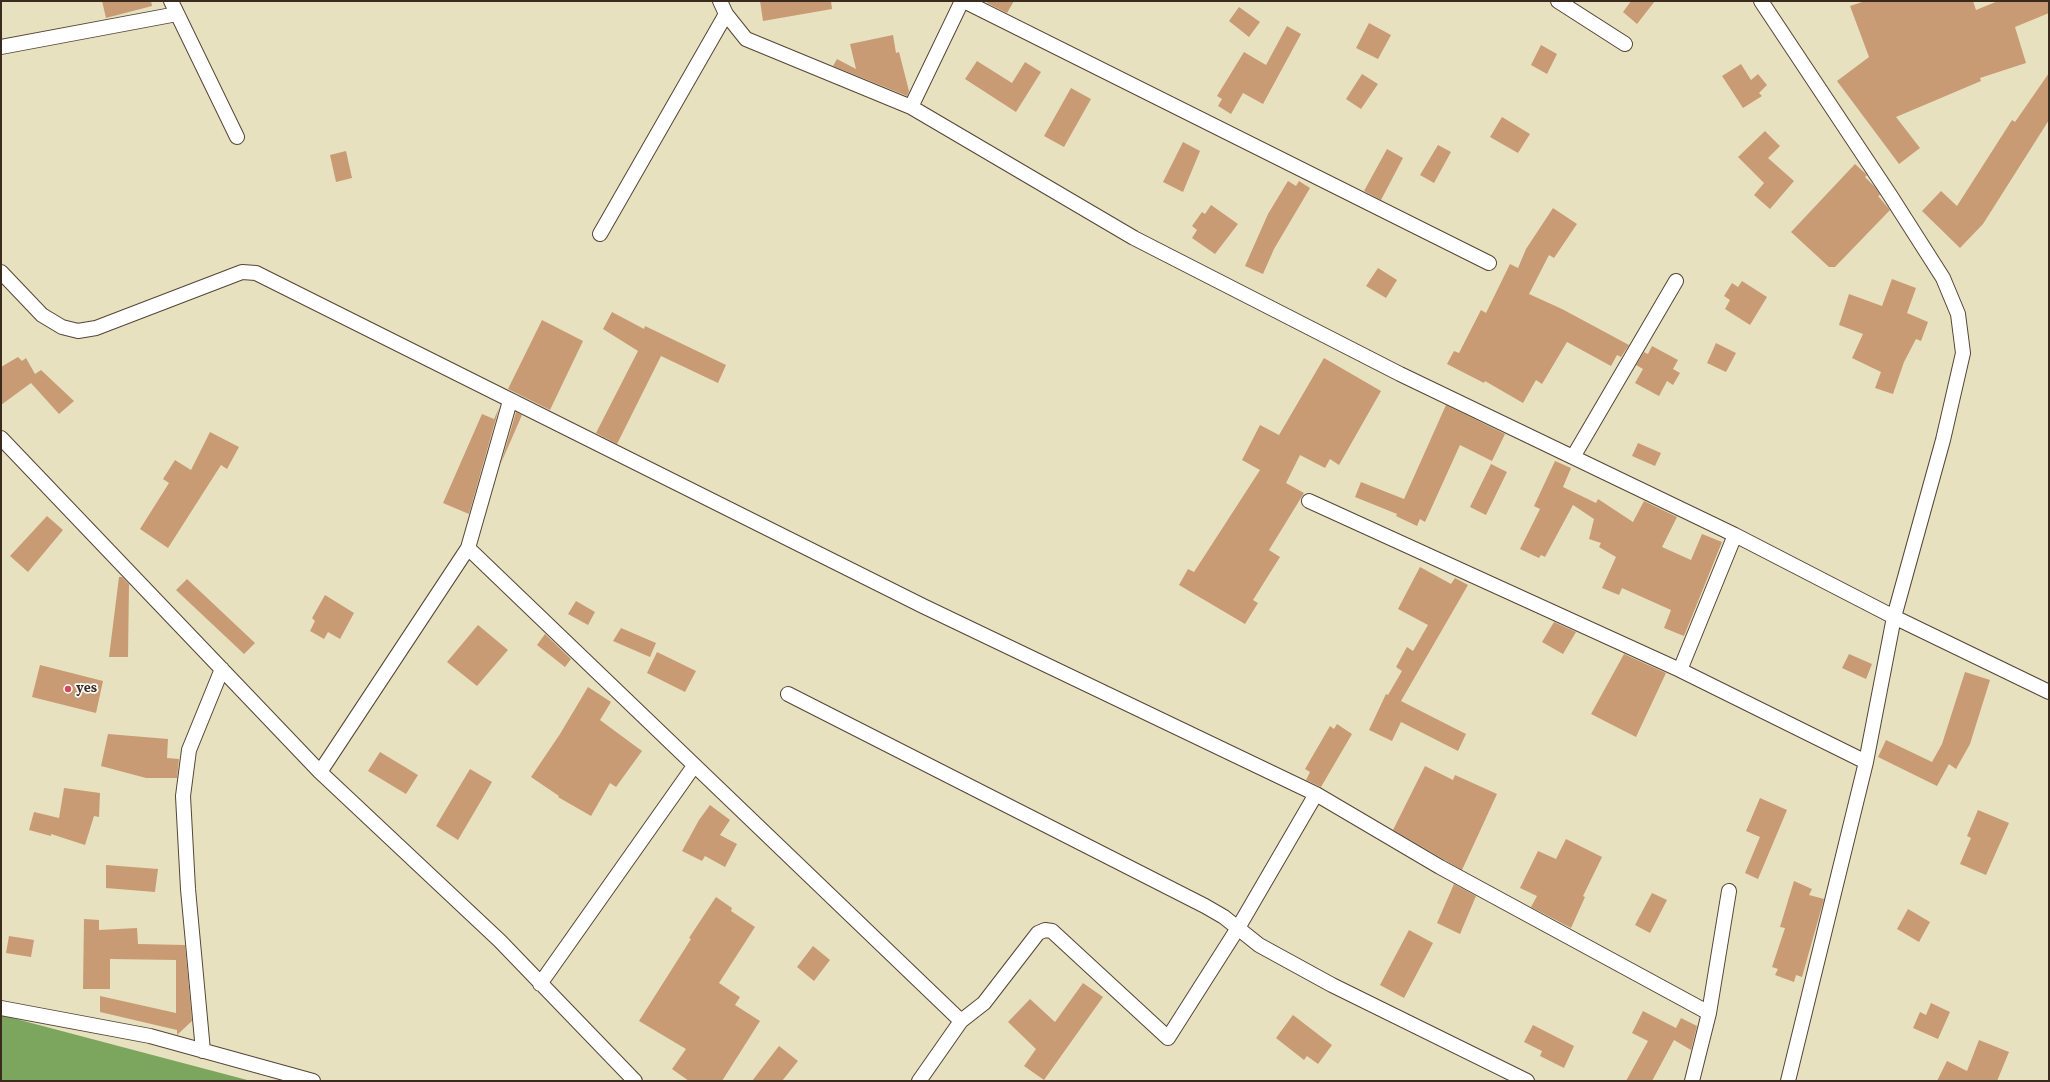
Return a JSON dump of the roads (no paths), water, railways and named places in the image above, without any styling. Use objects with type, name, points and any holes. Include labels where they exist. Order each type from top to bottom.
[{"type":"street","points":[[171,1],[236,137]]},
{"type":"street","points":[[720,1],[726,14],[746,39],[911,107],[1134,238],[1400,374],[1735,535],[1894,617],[2049,692]]},
{"type":"street","points":[[911,107],[963,1],[1489,263]]},
{"type":"street","points":[[1558,1],[1625,44]]},
{"type":"street","points":[[1761,1],[1890,194],[1939,271],[1958,314],[1963,352],[1943,440],[1894,617],[1866,762],[1788,1081]]},
{"type":"street","points":[[1,47],[177,14]]},
{"type":"street","points":[[600,234],[726,14]]},
{"type":"street","points":[[1,272],[42,315],[62,327],[78,331],[96,328],[242,272],[256,273],[923,606],[1316,794],[1440,867],[1709,1013]]},
{"type":"street","points":[[1574,457],[1676,282]]},
{"type":"street","points":[[320,772],[468,548],[510,401]]},
{"type":"street","points":[[1,438],[320,772],[500,941],[540,984],[636,1081]]},
{"type":"street","points":[[1309,501],[1680,670],[1866,762]]},
{"type":"street","points":[[1680,670],[1735,535]]},
{"type":"street","points":[[468,548],[961,1021]]},
{"type":"street","points":[[203,1051],[188,889],[183,796],[189,750],[222,668]]},
{"type":"street","points":[[788,694],[1205,906],[1238,928],[1259,945],[1332,985],[1527,1081]]},
{"type":"street","points":[[540,984],[694,766]]},
{"type":"street","points":[[919,1081],[961,1021],[984,1003],[1038,933],[1045,930],[1052,931],[1168,1038],[1238,928],[1316,794]]},
{"type":"street","points":[[1692,1081],[1709,1013],[1729,891]]},
{"type":"street","points":[[1,1008],[150,1036],[313,1081]]},
{"type":"place","name":"yes","points":[[68,689]]}]
